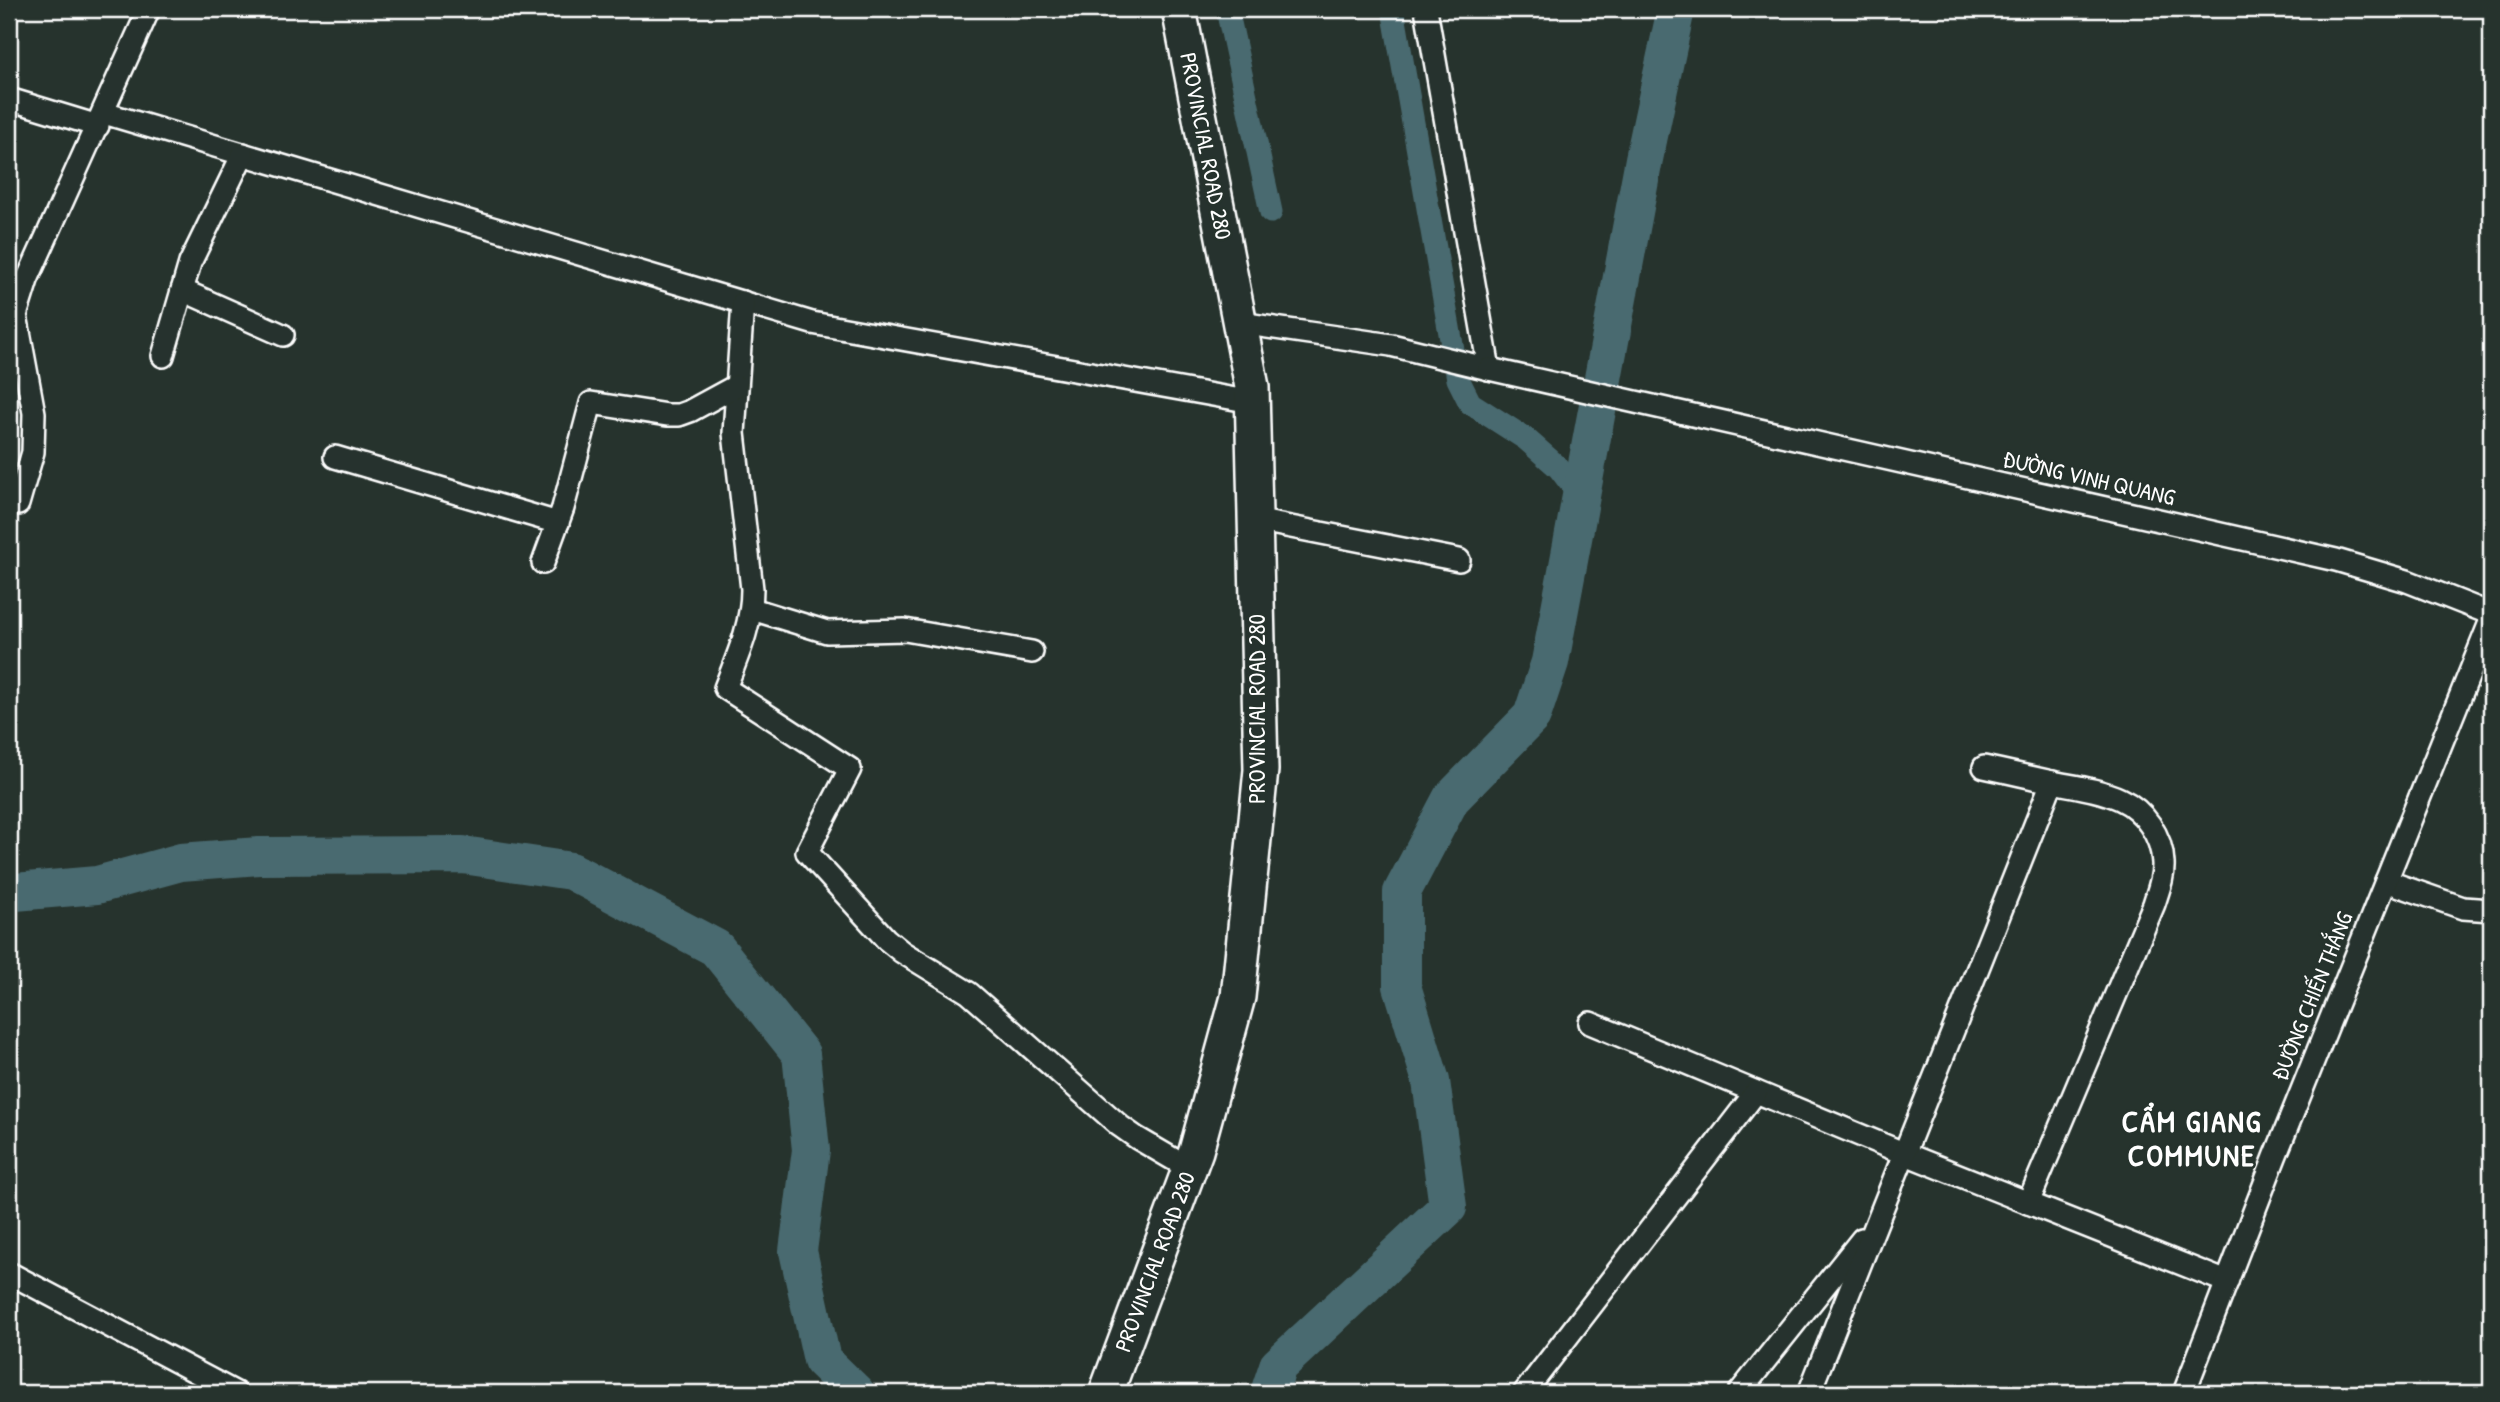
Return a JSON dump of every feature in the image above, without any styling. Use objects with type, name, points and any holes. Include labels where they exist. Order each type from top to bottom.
[{"type":"main road","name":"PROVINCIAL ROAD 280","points":[[1106,1393],[1190,1168],[1238,997],[1261,770],[1252,387],[1179,9]]},
{"type":"street","points":[[18,504],[33,452],[34,413],[16,315],[27,280],[149,9]]},
{"type":"street","points":[[1426,9],[1489,369]]},
{"type":"street","points":[[9,99],[243,154],[812,323],[1252,402]]},
{"type":"street","points":[[163,356],[200,240],[243,154]]},
{"type":"street","points":[[182,290],[283,335]]},
{"type":"street","points":[[743,302],[734,433],[752,589],[752,610],[747,632],[725,688],[850,769],[807,852],[902,953],[969,993],[1120,1126],[1190,1168]]},
{"type":"street","name":"ĐƯỜNG VINH QUANG","points":[[1240,323],[1391,345],[1670,411],[2336,560],[2407,581],[2491,614]]},
{"type":"street","points":[[543,564],[558,523],[591,403],[679,415],[736,386]]},
{"type":"street","points":[[335,457],[558,523]]},
{"type":"street","points":[[1255,520],[1459,560]]},
{"type":"street","points":[[752,610],[827,632],[905,630],[1032,652]]},
{"type":"street","name":"ĐƯỜNG CHIẾN THẮNG","points":[[2184,1393],[2491,620]]},
{"type":"street","points":[[1984,767],[2099,792],[2122,800],[2141,814],[2160,843],[2164,864],[2154,904],[2028,1203]]},
{"type":"street","points":[[1809,1393],[2052,782]]},
{"type":"street","points":[[2386,881],[2463,908],[2491,910]]},
{"type":"street","points":[[1590,1023],[1903,1153],[2227,1282]]},
{"type":"street","points":[[1524,1393],[1756,1092]]},
{"type":"street","points":[[1739,1393],[1877,1220]]},
{"type":"street","points":[[9,1273],[236,1393]]},
{"type":"waterway","points":[[1227,9],[1271,212]]},
{"type":"waterway","points":[[1393,9],[1458,379],[1470,403],[1526,439],[1559,468],[1581,497]]},
{"type":"waterway","points":[[1269,1393],[1278,1366],[1448,1207],[1431,1081],[1402,986],[1402,892],[1451,799],[1532,716],[1550,662],[1644,159],[1676,9]]},
{"type":"waterway","points":[[9,890],[15,892],[97,885],[181,862],[259,856],[463,855],[571,871],[716,948],[801,1054],[811,1150],[798,1251],[822,1360],[856,1393]]},
{"type":"district","name":"CẨM GIANG COMMUNE","points":[[2192,1139]]}]
